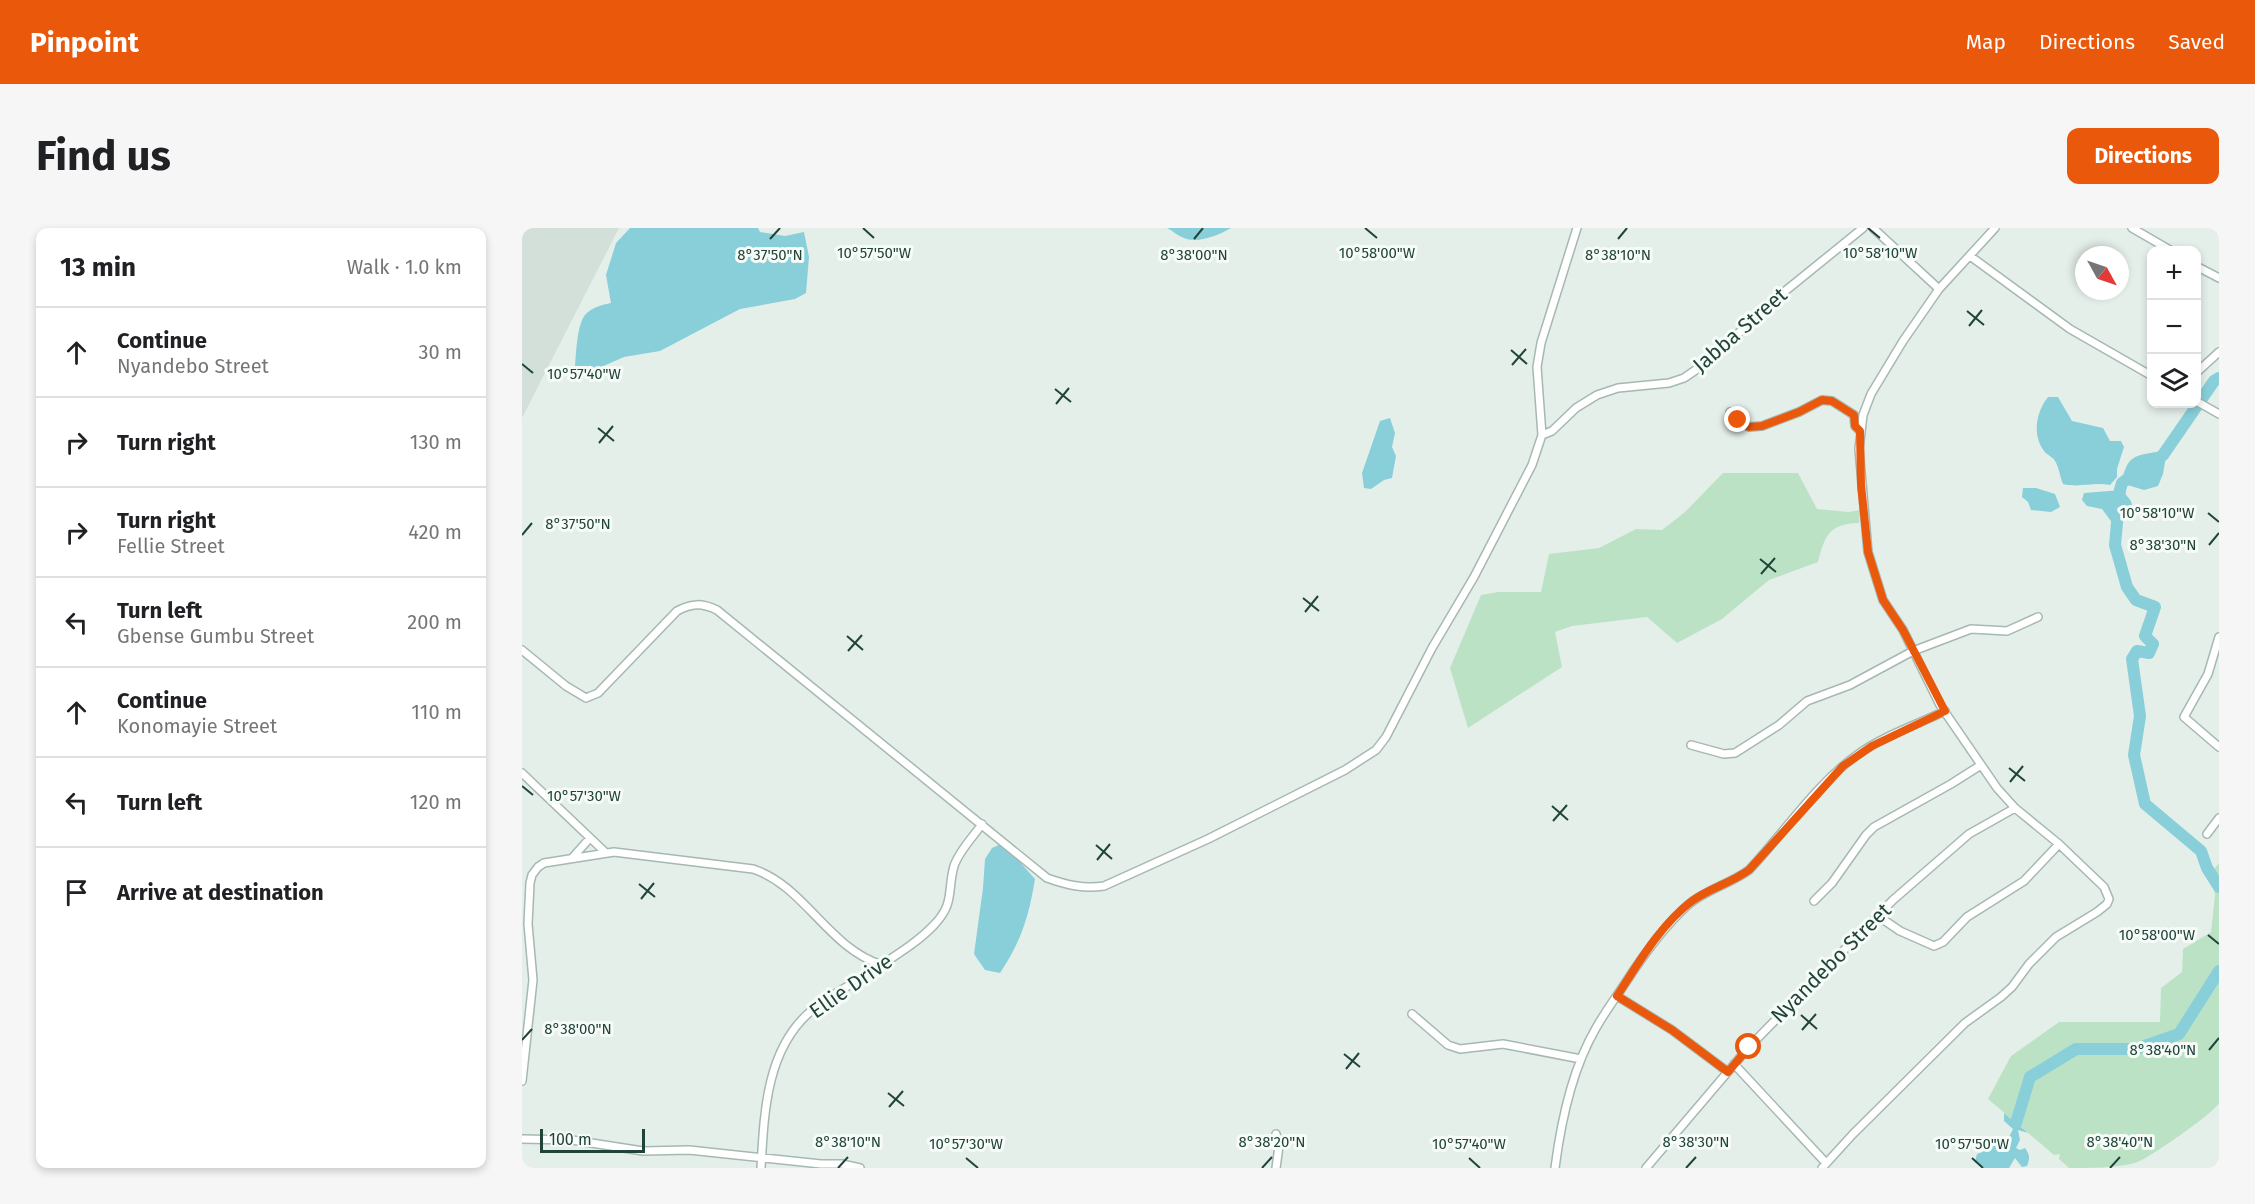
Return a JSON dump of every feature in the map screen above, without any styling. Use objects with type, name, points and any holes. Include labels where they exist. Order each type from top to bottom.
[{"type":"street","points":[[522,650],[566,686],[586,698],[598,693],[676,611],[689,605],[704,604],[717,610],[1047,878],[1067,885],[1087,888],[1104,886],[1345,770],[1376,750],[1386,737],[1432,648],[1490,549],[1533,465],[1542,435],[1537,367],[1546,322],[1577,228]]},
{"type":"street","name":"Jabba Street","points":[[1542,435],[1552,431],[1576,408],[1597,395],[1618,388],[1669,383],[1684,378],[1703,365],[1784,292],[1863,228]]},
{"type":"street","points":[[1873,228],[1939,289]]},
{"type":"street","points":[[1734,1064],[1824,1166],[1853,1134],[1965,1023],[2001,998],[2029,964],[2056,937],[2107,904],[2109,899],[2108,893],[2059,844],[2015,808],[1996,788],[1945,711],[1883,600],[1868,552],[1861,485],[1860,431],[1871,394],[1903,341],[1939,289],[1995,228]]},
{"type":"street","points":[[2132,228],[2163,246]]},
{"type":"street","points":[[1970,256],[2070,328],[2147,374]]},
{"type":"street","points":[[2201,269],[2219,278]]},
{"type":"street","points":[[2201,369],[2219,352]]},
{"type":"street","points":[[1730,412],[1749,427],[1762,426],[1799,412],[1822,400],[1832,401],[1854,415],[1855,426],[1860,431]]},
{"type":"street","points":[[2201,404],[2219,414]]},
{"type":"street","points":[[1691,745],[1724,754],[1735,753],[1779,725],[1808,701],[1850,685],[1913,651],[1971,629],[2007,631],[2038,617]]},
{"type":"street","points":[[2219,637],[2218,649],[2208,674],[2184,717],[2219,747]]},
{"type":"street","points":[[1555,1168],[1564,1116],[1581,1059],[1595,1028],[1640,961],[1677,916],[1691,902],[1749,870],[1843,766],[1872,746],[1945,711]]},
{"type":"street","points":[[1814,901],[1842,872],[1866,835],[1874,827],[1982,765]]},
{"type":"street","points":[[522,773],[604,852]]},
{"type":"street","name":"Nyandebo Street","points":[[1646,1168],[1770,1024],[1893,900],[1963,839],[2015,808]]},
{"type":"street","points":[[2207,834],[2219,818]]},
{"type":"street","name":"Ellie Drive","points":[[761,1168],[771,1082],[775,1063],[787,1041],[810,1012],[882,965],[926,933],[939,920],[951,894],[955,864],[982,824]]},
{"type":"street","points":[[573,857],[590,838]]},
{"type":"street","points":[[1878,916],[1900,931],[1934,946],[1943,942],[1967,917],[2024,881],[2059,844]]},
{"type":"street","points":[[522,1081],[534,980],[528,924],[532,875],[538,867],[555,860],[604,852],[734,866],[762,872],[786,888],[845,944],[863,957],[882,965]]},
{"type":"street","points":[[1617,996],[1672,1030],[1728,1072]]},
{"type":"street","points":[[1412,1014],[1448,1045],[1460,1049],[1503,1044],[1581,1059]]},
{"type":"street","points":[[1276,1134],[1278,1146],[1276,1168]]},
{"type":"street","points":[[522,1139],[572,1140],[643,1151],[689,1150],[842,1164],[860,1168]]},
{"type":"shaded area","points":[[522,228],[619,228],[522,418]]},
{"type":"green space","points":[[1723,473],[1798,473],[1817,509],[1849,512],[1860,510],[1859,523],[1841,526],[1830,533],[1823,545],[1818,562],[1769,580],[1722,619],[1677,643],[1647,617],[1572,626],[1555,632],[1562,667],[1468,728],[1450,668],[1481,595],[1498,592],[1541,592],[1549,554],[1599,548],[1636,529],[1662,530],[1685,512]]},
{"type":"green space","points":[[2219,863],[2219,1103],[2180,1136],[2142,1160],[2111,1167],[2069,1168],[2059,1159],[2060,1154],[2054,1155],[1988,1099],[2011,1056],[2059,1022],[2160,1022],[2161,988],[2182,972],[2183,949],[2211,932],[2215,895],[2211,873]]},
{"type":"water","points":[[630,228],[758,228],[760,232],[785,236],[804,232],[809,257],[806,293],[795,299],[740,309],[660,351],[624,357],[592,371],[575,367],[577,340],[582,320],[591,310],[611,303],[606,275],[616,243]]},
{"type":"water","points":[[1167,228],[1231,228],[1215,236],[1190,240]]},
{"type":"water","points":[[2048,397],[2058,397],[2072,421],[2103,428],[2110,441],[2121,441],[2124,447],[2117,469],[2117,477],[2110,485],[2063,484],[2056,463],[2044,451],[2038,438],[2038,416]]},
{"type":"water","points":[[1390,418],[1395,433],[1392,447],[1396,456],[1392,478],[1384,480],[1371,489],[1364,488],[1362,473],[1380,421]]},
{"type":"water","points":[[2156,452],[2166,456],[2158,486],[2144,490],[2121,483],[2131,460]]},
{"type":"water","points":[[2023,488],[2036,488],[2055,494],[2060,507],[2051,512],[2031,510],[2028,502],[2022,497]]},
{"type":"water","points":[[2122,490],[2131,501],[2133,509],[2116,528],[2102,509],[2087,506],[2082,500],[2084,493]]},
{"type":"water","points":[[1003,843],[1035,879],[1023,928],[1000,973],[985,970],[974,954],[985,859],[992,848]]},
{"type":"water","points":[[2004,1113],[2028,1133],[2018,1130],[2020,1140],[2016,1148],[2027,1150],[2029,1161],[2027,1166],[2022,1167],[2015,1158],[2009,1168],[1983,1168],[1975,1162],[1977,1154],[2009,1137],[2013,1129],[2004,1121]]},
{"type":"waterway","points":[[2151,463],[2163,455],[2214,381],[2219,378]]},
{"type":"waterway","points":[[2134,474],[2122,483],[2120,490],[2115,545],[2127,587],[2136,600],[2155,607],[2145,636],[2153,644],[2149,653],[2137,651],[2132,659],[2140,716],[2134,755],[2145,804],[2201,851],[2207,868],[2219,887]]},
{"type":"waterway","points":[[2016,1123],[2030,1077],[2076,1049],[2136,1049],[2179,1034],[2219,971]]},
{"type":"route","points":[[1738,420],[1749,427],[1762,426],[1799,412],[1822,400],[1832,401],[1854,415],[1854,424],[1860,431],[1861,485],[1868,552],[1883,600],[1903,630],[1945,711],[1872,746],[1843,766],[1749,870],[1691,902],[1677,916],[1640,961],[1617,996],[1672,1030],[1728,1072],[1749,1047]]}]
